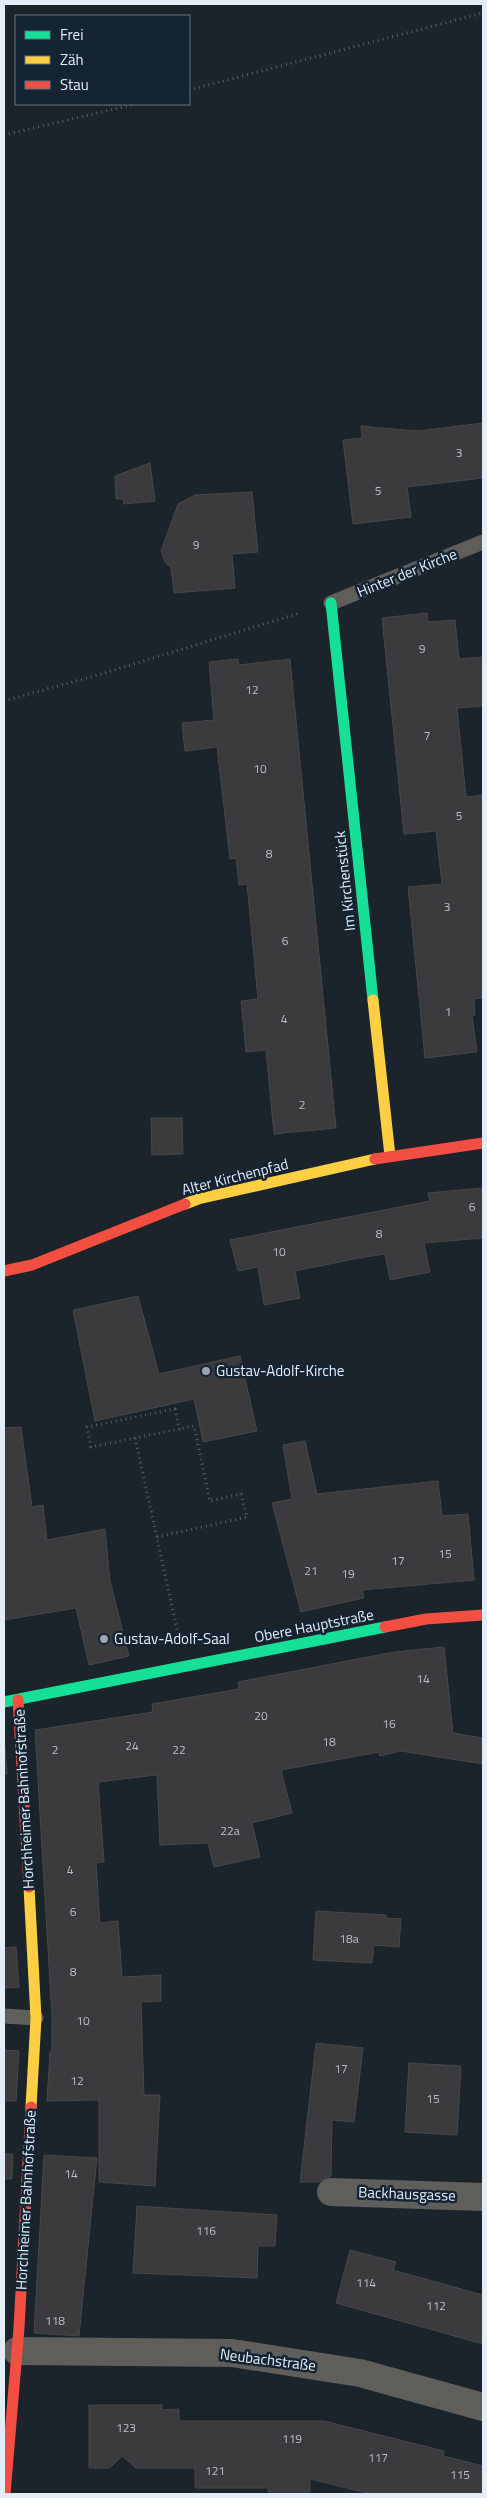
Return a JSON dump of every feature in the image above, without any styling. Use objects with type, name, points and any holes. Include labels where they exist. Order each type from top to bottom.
[{"type":"street","name":"Im Kirchenstück","points":[[331,603],[390,1156]]},
{"type":"street","name":"Alter Kirchenpfad","points":[[4,1271],[32,1265],[198,1198],[390,1156],[483,1143]]},
{"type":"street","name":"Obere Hauptstraße","points":[[4,1702],[426,1619],[483,1616]]},
{"type":"street","name":"Horchheimer Bahnhofstraße","points":[[5,2494],[9,2381],[17,2351],[36,2018],[18,1700]]},
{"type":"street","name":"Backhausgasse","points":[[331,2192],[483,2196]]},
{"type":"street","name":"Neubachstraße","points":[[17,2351],[232,2353],[360,2373],[483,2407]]},
{"type":"lane","name":"Hinter der Kirche","points":[[331,603],[483,542]]},
{"type":"lane","points":[[4,2016],[36,2018]]},
{"type":"path","points":[[190,90],[483,13]]},
{"type":"path","points":[[4,135],[132,105]]},
{"type":"path","points":[[4,701],[98,675],[331,603]]},
{"type":"path","points":[[157,1537],[247,1517],[241,1494],[210,1500],[194,1426],[179,1430],[91,1447],[87,1426],[175,1409],[179,1430]]},
{"type":"path","points":[[130,1413],[131,1417]]},
{"type":"path","points":[[136,1438],[178,1635]]},
{"type":"building","points":[[483,423],[483,478],[407,487],[411,517],[353,524],[343,440],[362,438],[361,426],[417,431]]},
{"type":"building","points":[[150,463],[155,501],[124,504],[123,499],[116,499],[115,476]]},
{"type":"building","points":[[252,492],[258,552],[232,554],[235,588],[174,593],[171,568],[165,562],[161,551],[178,504],[195,495]]},
{"type":"building","points":[[427,613],[428,622],[455,620],[459,659],[483,657],[483,706],[457,708],[466,797],[483,795],[483,998],[474,999],[475,1015],[472,1016],[477,1052],[425,1058],[408,887],[442,884],[436,831],[404,834],[382,618]]},
{"type":"building","points":[[238,659],[239,665],[290,659],[336,1128],[274,1134],[266,1050],[246,1052],[241,1001],[258,999],[247,884],[239,885],[236,858],[230,859],[217,747],[185,751],[182,723],[214,720],[209,662]]},
{"type":"building","points":[[151,1118],[182,1118],[183,1154],[152,1155]]},
{"type":"building","points":[[483,1188],[483,1238],[424,1243],[430,1272],[390,1280],[385,1254],[359,1258],[295,1271],[300,1298],[264,1305],[258,1267],[238,1271],[230,1240],[430,1201],[428,1193]]},
{"type":"building","name":"Gustav-Adolf-Kirche","points":[[138,1296],[159,1374],[240,1356],[257,1431],[203,1442],[194,1399],[95,1421],[73,1310]]},
{"type":"building","points":[[21,1427],[32,1507],[43,1505],[47,1540],[105,1529],[110,1581],[129,1656],[89,1665],[76,1608],[4,1620],[4,1428]]},
{"type":"building","points":[[305,1441],[317,1494],[438,1481],[442,1516],[468,1514],[474,1580],[362,1590],[364,1598],[301,1612],[272,1503],[292,1499],[283,1445]]},
{"type":"building","points":[[444,1647],[453,1733],[483,1738],[483,1764],[401,1751],[380,1756],[379,1752],[281,1770],[292,1813],[252,1823],[260,1857],[214,1867],[208,1843],[160,1845],[157,1775],[98,1782],[104,1862],[96,1863],[100,1923],[118,1921],[122,1977],[161,1975],[161,2001],[141,2002],[144,2095],[160,2095],[155,2186],[99,2182],[99,2100],[47,2101],[50,2052],[52,2052],[52,2017],[35,1730],[153,1712],[152,1704],[239,1689],[238,1682],[394,1652]]},
{"type":"building","points":[[4,1735],[7,1774],[4,1774]]},
{"type":"building","points":[[316,1911],[386,1915],[386,1918],[401,1919],[399,1947],[374,1945],[372,1963],[313,1960]]},
{"type":"building","points":[[16,1947],[19,1987],[4,1988],[4,1948]]},
{"type":"building","points":[[316,2043],[363,2048],[354,2122],[332,2120],[331,2176],[319,2182],[300,2182]]},
{"type":"building","points":[[4,2050],[19,2051],[16,2101],[4,2101]]},
{"type":"building","points":[[409,2063],[461,2066],[457,2135],[405,2132]]},
{"type":"building","points":[[4,2154],[13,2154],[12,2179],[4,2179]]},
{"type":"building","points":[[44,2155],[97,2158],[79,2336],[34,2333]]},
{"type":"building","points":[[137,2206],[277,2215],[275,2246],[258,2246],[257,2278],[133,2273]]},
{"type":"building","points":[[350,2250],[396,2262],[393,2270],[483,2295],[483,2344],[336,2303]]},
{"type":"building","points":[[89,2405],[162,2405],[162,2410],[179,2409],[179,2421],[324,2421],[444,2451],[443,2456],[483,2466],[483,2494],[371,2494],[310,2479],[310,2492],[268,2492],[268,2488],[195,2488],[195,2468],[136,2468],[122,2456],[110,2468],[89,2468]]},
{"type":"traffic: fast","points":[[331,603],[373,1000]]},
{"type":"traffic: fast","points":[[4,1702],[385,1627]]},
{"type":"traffic: slow","points":[[373,1000],[390,1156]]},
{"type":"traffic: slow","points":[[185,1204],[198,1199],[375,1159]]},
{"type":"traffic: slow","points":[[29,1887],[36,2018],[31,2107]]},
{"type":"traffic: jam","points":[[375,1159],[483,1143]]},
{"type":"traffic: jam","points":[[4,1271],[32,1265],[185,1204]]},
{"type":"traffic: jam","points":[[385,1627],[426,1619],[483,1615]]},
{"type":"traffic: jam","points":[[18,1700],[29,1887]]},
{"type":"traffic: jam","points":[[5,2494],[19,2328],[31,2107]]},
{"type":"place","name":"Gustav-Adolf-Kirche","points":[[206,1371]]},
{"type":"place","name":"Gustav-Adolf-Saal","points":[[104,1639]]}]
